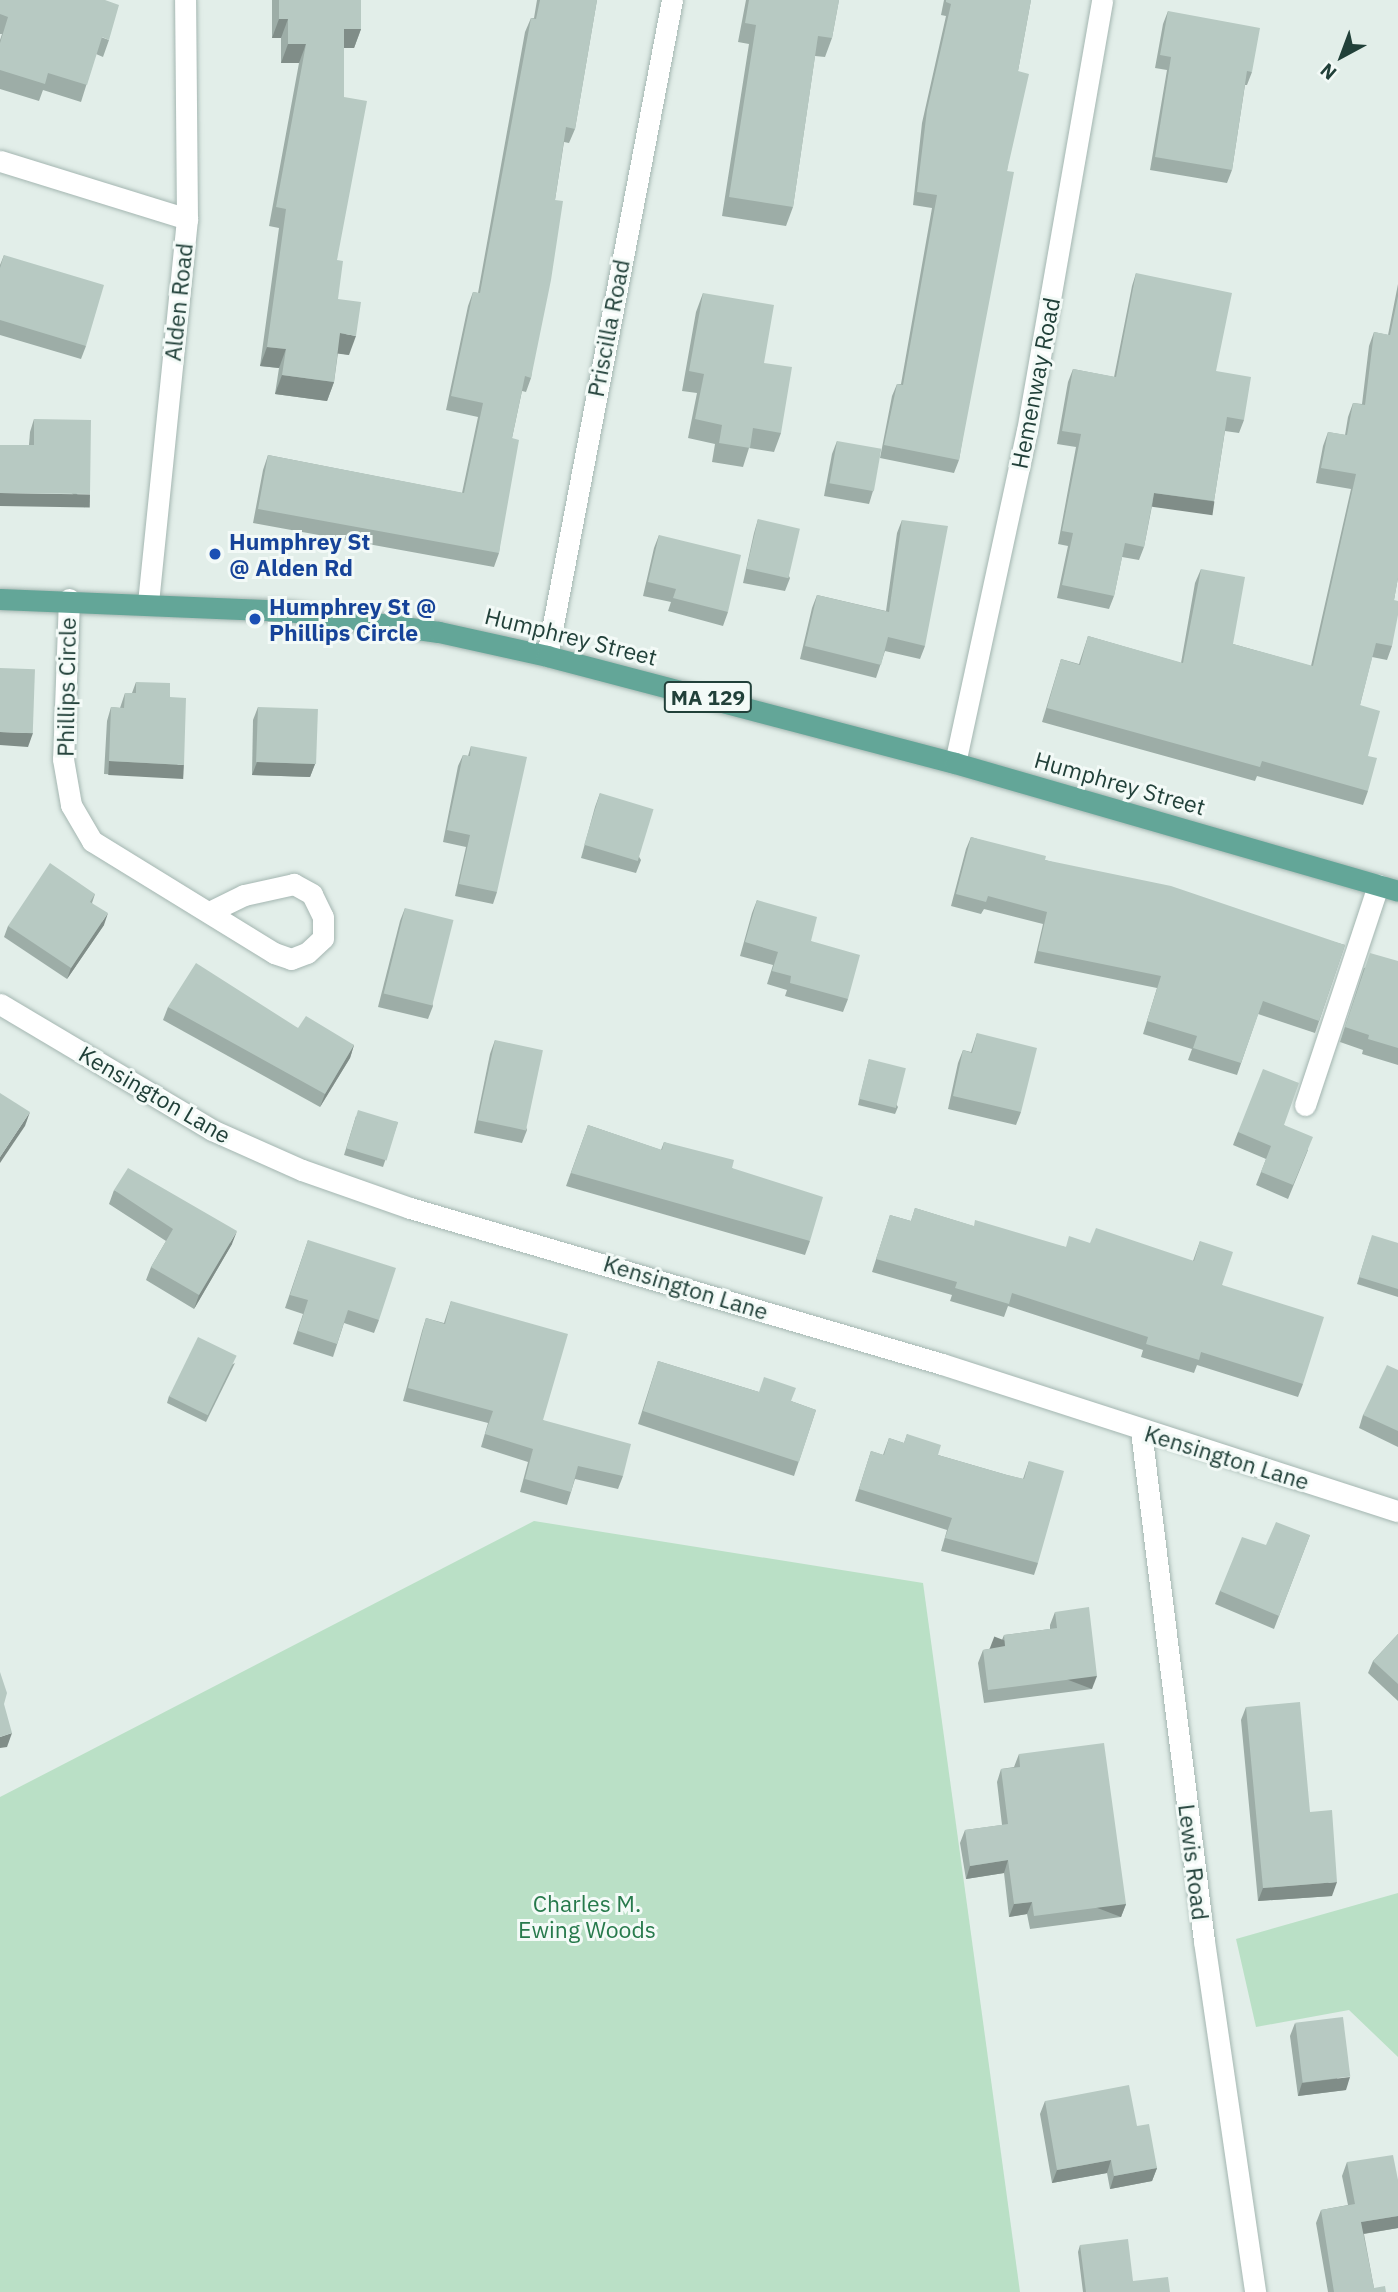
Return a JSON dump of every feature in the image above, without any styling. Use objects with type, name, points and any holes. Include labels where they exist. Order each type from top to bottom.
[{"type":"main road","name":"Humphrey Street","points":[[0,599],[69,599],[303,613],[439,632],[547,656],[955,763],[1388,888]]},
{"type":"street","name":"Alden Road","points":[[148,603],[187,219],[185,0]]},
{"type":"street","name":"Priscilla Road","points":[[547,656],[672,0]]},
{"type":"street","name":"Hemenway Road","points":[[955,763],[1027,431],[1102,0]]},
{"type":"street","points":[[0,161],[187,219]]},
{"type":"street","name":"Phillips Circle","points":[[69,599],[63,759],[71,805],[92,841],[209,912],[291,959],[307,953],[323,938],[323,917],[312,894],[294,884],[244,895],[209,912]]},
{"type":"street","points":[[1305,1105],[1388,888]]},
{"type":"street","name":"Kensington Lane","points":[[0,1004],[212,1130],[302,1170],[410,1208],[943,1364],[1142,1431],[1398,1511]]},
{"type":"street","name":"Lewis Road","points":[[1142,1431],[1204,1941],[1255,2292]]},
{"type":"green space","name":"Charles M. Ewing Woods","points":[[534,1521],[923,1583],[1020,2292],[0,2292],[0,1797]]},
{"type":"green space","points":[[1398,1893],[1398,2057],[1349,2010],[1256,2027],[1236,1939]]},
{"type":"building","points":[[0,0],[105,0],[119,5],[109,40],[102,37],[87,85],[48,73],[45,84],[0,70],[0,43],[8,17],[0,14]]},
{"type":"building","points":[[279,0],[361,0],[361,29],[344,29],[344,97],[367,101],[337,260],[343,261],[338,299],[361,302],[356,336],[340,333],[334,382],[282,375],[286,349],[267,347],[286,209],[276,207],[306,44],[288,44],[288,19],[279,19]]},
{"type":"building","points":[[540,0],[597,0],[575,129],[566,127],[555,200],[563,201],[551,280],[531,378],[525,376],[512,438],[519,440],[499,553],[258,509],[268,455],[464,493],[483,403],[451,396],[473,292],[480,293],[531,18],[536,19]]},
{"type":"building","points":[[749,0],[839,0],[832,38],[818,36],[793,207],[729,197],[756,25],[745,23]]},
{"type":"building","points":[[946,0],[1031,0],[1018,71],[1029,74],[1007,171],[1014,172],[959,460],[884,445],[897,384],[903,385],[937,195],[917,192],[927,110],[951,4]]},
{"type":"building","points":[[1168,11],[1260,28],[1252,72],[1247,71],[1232,170],[1155,157],[1171,57],[1160,55]]},
{"type":"building","points":[[4,255],[104,285],[86,346],[0,320],[0,268]]},
{"type":"building","points":[[1136,273],[1232,293],[1216,371],[1251,377],[1244,420],[1227,417],[1214,501],[1154,493],[1144,547],[1125,543],[1114,596],[1062,585],[1073,533],[1062,531],[1081,434],[1062,431],[1073,369],[1116,377]]},
{"type":"building","points":[[703,293],[774,305],[764,363],[792,367],[781,433],[753,428],[750,448],[719,443],[722,425],[695,419],[704,374],[689,371]]},
{"type":"building","points":[[1398,296],[1398,578],[1394,600],[1398,601],[1398,615],[1392,646],[1376,643],[1360,705],[1380,711],[1368,756],[1377,758],[1368,791],[1262,761],[1260,767],[1047,708],[1061,659],[1080,665],[1088,636],[1183,663],[1201,569],[1245,577],[1233,644],[1313,666],[1356,474],[1321,468],[1328,432],[1347,435],[1353,403],[1365,405],[1374,332],[1390,335]]},
{"type":"building","points":[[34,419],[91,420],[90,494],[0,493],[0,445],[34,445]]},
{"type":"building","points":[[837,441],[881,449],[874,491],[830,483]]},
{"type":"building","points":[[758,519],[800,529],[788,578],[747,569]]},
{"type":"building","points":[[902,520],[948,526],[925,646],[888,637],[881,665],[805,646],[817,595],[889,612]]},
{"type":"building","points":[[659,535],[741,555],[728,612],[673,598],[676,589],[648,582]]},
{"type":"building","points":[[0,668],[35,669],[33,733],[0,732]]},
{"type":"building","points":[[136,682],[170,683],[170,697],[186,698],[184,765],[109,761],[111,707],[124,708],[125,693],[136,693]]},
{"type":"building","points":[[258,707],[318,709],[316,764],[256,762]]},
{"type":"building","points":[[471,746],[527,757],[497,892],[459,884],[470,835],[447,830],[463,755],[470,756]]},
{"type":"building","points":[[600,793],[654,809],[638,861],[584,845]]},
{"type":"building","points":[[971,837],[1046,856],[1045,860],[1171,886],[1345,945],[1319,1021],[1263,1001],[1241,1063],[1193,1048],[1197,1036],[1147,1021],[1161,976],[1038,951],[1047,912],[988,896],[986,902],[956,894]]},
{"type":"building","points":[[50,863],[95,894],[90,902],[108,913],[71,968],[8,926]]},
{"type":"building","points":[[757,900],[817,917],[811,941],[860,955],[848,999],[790,983],[791,976],[772,971],[778,952],[745,942]]},
{"type":"building","points":[[405,908],[454,920],[432,1005],[384,993]]},
{"type":"building","points":[[1370,953],[1398,961],[1398,1048],[1368,1039],[1369,1035],[1345,1027]]},
{"type":"building","points":[[196,963],[298,1028],[306,1016],[354,1045],[325,1094],[168,1007]]},
{"type":"building","points":[[977,1033],[1037,1048],[1021,1112],[953,1096],[963,1050],[972,1053]]},
{"type":"building","points":[[495,1040],[543,1050],[526,1130],[478,1120]]},
{"type":"building","points":[[869,1059],[906,1068],[896,1108],[859,1099]]},
{"type":"building","points":[[1263,1069],[1299,1083],[1284,1125],[1313,1137],[1293,1185],[1261,1172],[1271,1146],[1238,1132]]},
{"type":"building","points":[[0,1093],[30,1112],[0,1157]]},
{"type":"building","points":[[358,1110],[398,1122],[386,1161],[346,1148]]},
{"type":"building","points":[[588,1125],[662,1150],[664,1142],[734,1160],[732,1168],[823,1197],[810,1241],[571,1173]]},
{"type":"building","points":[[128,1168],[237,1231],[199,1295],[151,1267],[173,1229],[114,1190]]},
{"type":"building","points":[[915,1208],[974,1226],[975,1220],[1066,1247],[1069,1236],[1090,1243],[1096,1228],[1194,1261],[1200,1241],[1233,1252],[1222,1285],[1324,1317],[1303,1384],[1201,1352],[1199,1360],[1146,1344],[1148,1337],[1012,1293],[1009,1304],[955,1288],[957,1282],[876,1259],[890,1215],[911,1221]]},
{"type":"building","points":[[1372,1235],[1398,1243],[1398,1289],[1359,1277]]},
{"type":"building","points":[[308,1240],[396,1268],[379,1320],[348,1310],[337,1344],[298,1331],[308,1300],[290,1295]]},
{"type":"building","points":[[451,1301],[568,1334],[543,1420],[631,1444],[623,1476],[578,1466],[571,1492],[525,1479],[533,1449],[485,1434],[493,1411],[408,1388],[426,1318],[445,1324]]},
{"type":"building","points":[[198,1337],[237,1356],[208,1415],[169,1396]]},
{"type":"building","points":[[658,1361],[759,1392],[764,1377],[796,1388],[791,1401],[816,1410],[799,1462],[643,1411]]},
{"type":"building","points":[[1387,1365],[1398,1370],[1398,1431],[1363,1415]]},
{"type":"building","points":[[907,1434],[941,1445],[938,1455],[1007,1475],[1024,1479],[1029,1461],[1064,1471],[1038,1563],[945,1538],[952,1518],[859,1489],[871,1451],[884,1455],[889,1438],[904,1443]]},
{"type":"building","points":[[1276,1522],[1310,1535],[1279,1616],[1220,1591],[1242,1537],[1266,1545]]},
{"type":"building","points":[[1089,1607],[1097,1676],[988,1690],[983,1650],[1005,1646],[1004,1635],[1057,1628],[1055,1612]]},
{"type":"building","points":[[1398,1634],[1398,1684],[1373,1661]]},
{"type":"building","points":[[0,1672],[7,1693],[4,1704],[12,1733],[0,1737]]},
{"type":"building","points":[[1300,1702],[1310,1812],[1332,1810],[1337,1882],[1263,1888],[1246,1707]]},
{"type":"building","points":[[1104,1743],[1126,1904],[1034,1916],[1032,1902],[1014,1904],[1008,1860],[970,1866],[965,1830],[1008,1824],[1001,1769],[1020,1767],[1019,1754]]},
{"type":"building","points":[[1343,2017],[1350,2077],[1303,2082],[1295,2023]]},
{"type":"building","points":[[1129,2085],[1137,2126],[1149,2124],[1157,2168],[1114,2176],[1111,2160],[1057,2170],[1045,2101]]},
{"type":"building","points":[[1393,2155],[1398,2180],[1398,2216],[1361,2222],[1374,2288],[1385,2286],[1386,2292],[1334,2292],[1321,2210],[1355,2204],[1347,2162]]},
{"type":"building","points":[[1128,2239],[1133,2281],[1168,2277],[1170,2292],[1086,2292],[1080,2245]]},
{"type":"place","name":"Humphrey St @ Alden Rd","points":[[215,554]]},
{"type":"place","name":"Humphrey St @ Phillips Circle","points":[[255,619]]}]
